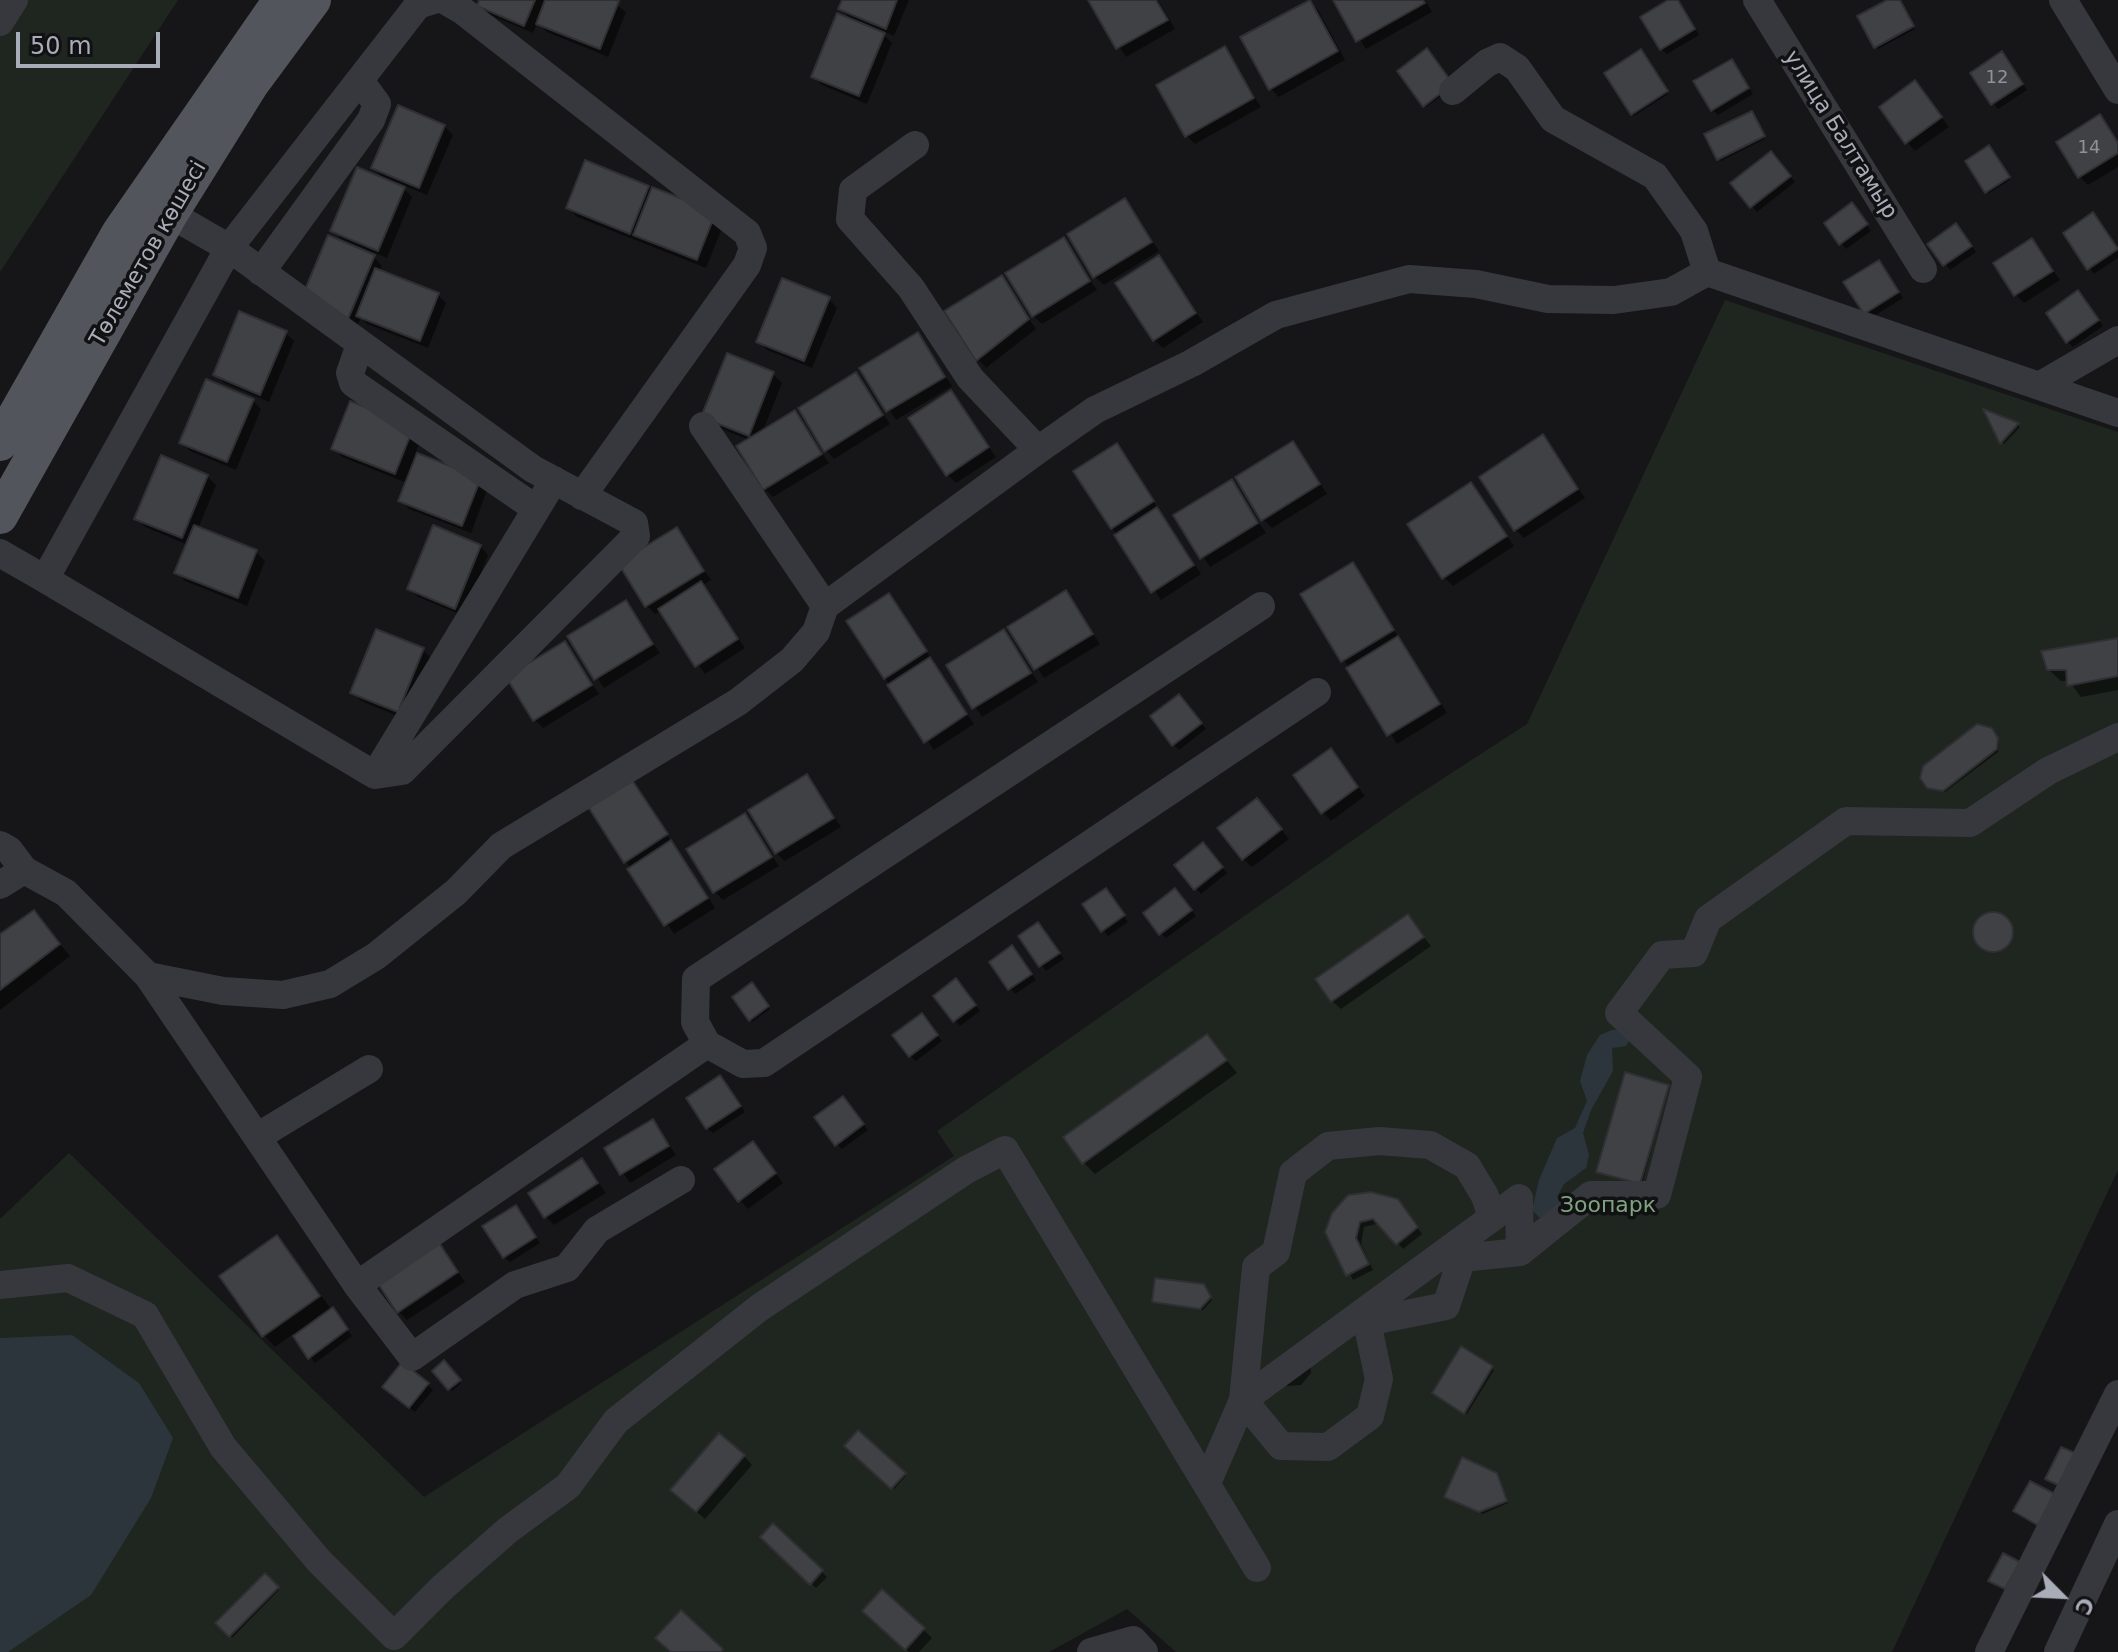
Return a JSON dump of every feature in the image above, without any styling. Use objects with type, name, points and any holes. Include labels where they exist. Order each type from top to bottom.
[{"type":"main road","name":"Төлеметов көшесі","points":[[0,443],[120,232],[281,0]]},
{"type":"main road","name":"Төлеметов көшесі","points":[[0,516],[170,214],[251,84],[313,0]]},
{"type":"street","points":[[0,22],[14,0]]},
{"type":"street","points":[[45,579],[229,248],[418,5],[434,0]]},
{"type":"street","points":[[444,0],[463,11],[747,233],[753,248],[747,265],[582,496]]},
{"type":"street","name":"улица Балтамыр","points":[[1757,0],[1923,269]]},
{"type":"street","points":[[2063,0],[2118,90]]},
{"type":"street","points":[[1453,91],[1487,63],[1500,57],[1517,68],[1553,119],[1655,176],[1694,231],[1707,272]]},
{"type":"street","points":[[261,272],[371,120],[377,104],[361,82]]},
{"type":"street","points":[[915,145],[853,190],[850,219],[911,288],[970,378],[1038,450]]},
{"type":"street","points":[[0,553],[375,775],[402,771],[636,536],[634,523],[554,480],[360,345],[229,248],[170,214]]},
{"type":"street","points":[[148,976],[223,991],[283,995],[330,984],[376,956],[456,892],[501,846],[738,702],[781,669],[816,632],[825,606],[1038,450],[1095,410],[1192,363],[1276,315],[1409,279],[1476,284],[1548,299],[1614,300],[1671,292],[1707,272],[2118,413]]},
{"type":"street","points":[[2039,386],[2118,340]]},
{"type":"street","points":[[360,345],[350,373],[353,383],[535,508]]},
{"type":"street","points":[[703,426],[825,606]]},
{"type":"street","points":[[375,775],[554,480]]},
{"type":"street","points":[[1261,606],[696,979],[695,1022],[707,1044],[743,1064],[764,1063],[1317,692]]},
{"type":"street","points":[[1243,1400],[1281,1446],[1328,1447],[1370,1416],[1379,1379],[1367,1322],[1446,1306],[1462,1258],[1520,1252],[1591,1195],[1657,1195],[1688,1077],[1619,1013],[1662,955],[1694,953],[1708,919],[1846,821],[1970,823],[2048,771],[2118,737]]},
{"type":"street","points":[[0,845],[9,850],[24,870],[66,893],[148,976],[357,1285],[412,1357],[515,1285],[567,1268],[597,1230],[681,1180]]},
{"type":"street","points":[[0,885],[24,870]]},
{"type":"street","points":[[357,1285],[707,1044]]},
{"type":"street","points":[[257,1137],[369,1069]]},
{"type":"street","points":[[1207,1483],[1243,1400],[1256,1267],[1276,1252],[1293,1173],[1328,1146],[1379,1141],[1430,1145],[1467,1166],[1485,1196],[1492,1217]]},
{"type":"street","points":[[0,1285],[68,1278],[145,1315],[223,1447],[319,1561],[394,1636],[486,1549],[568,1486],[616,1421],[759,1308],[966,1170],[1005,1150],[1257,1568]]},
{"type":"street","points":[[1243,1400],[1519,1198],[1520,1252]]},
{"type":"street","points":[[1989,1652],[2118,1394]]},
{"type":"street","points":[[2058,1652],[2118,1524]]},
{"type":"street","points":[[1091,1652],[1133,1640],[1144,1652]]},
{"type":"green space","points":[[0,0],[178,0],[0,272]]},
{"type":"green space","name":"Зоопарк","points":[[1725,300],[2118,432],[2118,1170],[1892,1652],[1176,1652],[1127,1609],[1049,1652],[0,1652],[0,1219],[69,1153],[424,1497],[954,1156],[937,1131],[1413,798],[1527,724]]},
{"type":"shaded area","points":[[1612,1030],[1635,1030],[1626,1046],[1612,1048],[1613,1071],[1591,1110],[1583,1133],[1589,1155],[1586,1168],[1564,1184],[1557,1197],[1567,1205],[1556,1222],[1539,1217],[1532,1210],[1539,1180],[1557,1138],[1575,1128],[1587,1101],[1580,1081],[1587,1055],[1600,1035]]},
{"type":"shaded area","points":[[72,1335],[139,1383],[173,1438],[151,1498],[91,1595],[8,1652],[0,1652],[0,1338]]},
{"type":"building","points":[[479,0],[535,0],[524,26],[477,6]]},
{"type":"building","points":[[545,0],[619,1],[600,49],[536,24]]},
{"type":"building","points":[[842,0],[897,0],[886,29],[838,9]]},
{"type":"building","points":[[1088,0],[1156,0],[1168,20],[1116,49]]},
{"type":"building","points":[[1310,0],[1338,51],[1269,90],[1240,37]]},
{"type":"building","points":[[1333,0],[1423,0],[1425,3],[1356,42]]},
{"type":"building","points":[[1668,0],[1678,0],[1695,29],[1660,50],[1640,17]]},
{"type":"building","points":[[1887,0],[1900,0],[1914,26],[1874,48],[1857,16]]},
{"type":"building","points":[[837,13],[885,33],[859,96],[811,77]]},
{"type":"building","points":[[1225,46],[1254,98],[1185,137],[1156,85]]},
{"type":"building","points":[[1427,48],[1453,84],[1423,107],[1397,71]]},
{"type":"building","points":[[1641,49],[1668,91],[1631,115],[1604,73]]},
{"type":"building","points":[[2002,51],[2023,84],[1991,105],[1970,73]]},
{"type":"building","points":[[1732,59],[1749,88],[1711,111],[1693,81]]},
{"type":"building","points":[[1915,80],[1942,117],[1905,144],[1879,107]]},
{"type":"building","points":[[398,105],[445,125],[419,188],[371,168]]},
{"type":"building","points":[[1752,111],[1765,136],[1717,160],[1704,134]]},
{"type":"building","points":[[2100,114],[2118,143],[2118,153],[2078,178],[2056,142]]},
{"type":"building","points":[[1989,145],[2010,177],[1985,193],[1965,161]]},
{"type":"building","points":[[1771,151],[1791,176],[1750,208],[1730,183]]},
{"type":"building","points":[[585,160],[649,186],[630,234],[566,208]]},
{"type":"building","points":[[357,167],[405,187],[378,251],[330,231]]},
{"type":"building","points":[[652,187],[716,212],[697,260],[633,235]]},
{"type":"building","points":[[1125,198],[1152,242],[1093,278],[1067,234]]},
{"type":"building","points":[[1852,202],[1868,224],[1839,245],[1824,223]]},
{"type":"building","points":[[2093,212],[2118,249],[2087,270],[2063,233]]},
{"type":"building","points":[[1956,223],[1972,246],[1943,266],[1927,244]]},
{"type":"building","points":[[328,235],[375,255],[348,319],[301,299]]},
{"type":"building","points":[[1064,237],[1090,281],[1032,317],[1005,273]]},
{"type":"building","points":[[2032,238],[2053,271],[2014,296],[1993,263]]},
{"type":"building","points":[[1159,255],[1196,313],[1153,341],[1115,283]]},
{"type":"building","points":[[1879,260],[1899,292],[1864,314],[1843,282]]},
{"type":"building","points":[[375,268],[439,293],[420,341],[356,316]]},
{"type":"building","points":[[1002,275],[1029,319],[976,361],[944,311]]},
{"type":"building","points":[[782,278],[830,297],[804,361],[756,342]]},
{"type":"building","points":[[2078,290],[2099,320],[2066,343],[2046,313]]},
{"type":"building","points":[[239,311],[287,331],[260,395],[213,375]]},
{"type":"building","points":[[918,332],[945,377],[886,412],[859,368]]},
{"type":"building","points":[[727,353],[774,372],[749,436],[701,417]]},
{"type":"building","points":[[856,372],[883,415],[824,452],[798,408]]},
{"type":"building","points":[[206,379],[254,399],[227,462],[179,443]]},
{"type":"building","points":[[951,390],[989,447],[946,476],[908,418]]},
{"type":"building","points":[[350,401],[414,426],[395,474],[331,449]]},
{"type":"building","points":[[1983,409],[2019,423],[2000,444]]},
{"type":"building","points":[[795,410],[822,454],[763,490],[736,446]]},
{"type":"building","points":[[1543,434],[1578,489],[1514,531],[1479,477]]},
{"type":"building","points":[[1293,441],[1320,484],[1261,521],[1235,477]]},
{"type":"building","points":[[1117,443],[1154,501],[1111,529],[1073,471]]},
{"type":"building","points":[[417,453],[481,478],[462,526],[398,501]]},
{"type":"building","points":[[161,455],[208,475],[182,538],[134,519]]},
{"type":"building","points":[[1232,479],[1258,523],[1200,559],[1173,515]]},
{"type":"building","points":[[1471,482],[1507,536],[1442,579],[1407,524]]},
{"type":"building","points":[[1157,507],[1194,565],[1151,593],[1114,535]]},
{"type":"building","points":[[194,525],[257,550],[238,598],[174,573]]},
{"type":"building","points":[[433,525],[481,545],[455,609],[407,589]]},
{"type":"building","points":[[677,527],[704,571],[645,607],[618,563]]},
{"type":"building","points":[[1353,562],[1394,630],[1341,662],[1300,594]]},
{"type":"building","points":[[701,581],[738,639],[695,667],[658,609]]},
{"type":"building","points":[[1066,590],[1093,634],[1034,670],[1007,627]]},
{"type":"building","points":[[889,593],[927,651],[884,679],[846,621]]},
{"type":"building","points":[[626,600],[653,644],[594,680],[567,636]]},
{"type":"building","points":[[376,629],[424,648],[398,712],[350,693]]},
{"type":"building","points":[[1004,629],[1031,673],[972,709],[946,665]]},
{"type":"building","points":[[1398,636],[1440,704],[1387,736],[1346,668]]},
{"type":"building","points":[[2118,638],[2118,676],[2067,686],[2066,670],[2047,670],[2041,651]]},
{"type":"building","points":[[565,641],[592,685],[533,721],[506,677]]},
{"type":"building","points":[[930,657],[967,714],[924,743],[887,685]]},
{"type":"building","points":[[1179,694],[1202,723],[1172,746],[1150,716]]},
{"type":"building","points":[[1977,724],[1992,728],[1998,738],[1997,749],[1943,791],[1927,788],[1920,778],[1923,766]]},
{"type":"building","points":[[1331,748],[1358,787],[1321,814],[1293,775]]},
{"type":"building","points":[[807,774],[834,818],[775,854],[748,810]]},
{"type":"building","points":[[630,777],[668,834],[624,863],[587,805]]},
{"type":"building","points":[[1257,798],[1282,829],[1242,860],[1217,828]]},
{"type":"building","points":[[745,813],[772,857],[713,893],[686,849]]},
{"type":"building","points":[[671,840],[708,898],[664,926],[627,869]]},
{"type":"building","points":[[1203,842],[1223,867],[1194,890],[1174,865]]},
{"type":"building","points":[[1106,888],[1125,915],[1101,932],[1082,904]]},
{"type":"building","points":[[1175,888],[1192,910],[1159,935],[1143,913]]},
{"type":"building","points":[[34,910],[60,944],[0,990],[0,934]]},
{"type":"building","points":[[1993,912],[2007,918],[2013,932],[2007,946],[1993,952],[1979,946],[1973,932],[1979,918]]},
{"type":"building","points":[[1408,914],[1424,937],[1331,1002],[1315,979]]},
{"type":"building","points":[[1038,922],[1060,953],[1039,967],[1018,936]]},
{"type":"building","points":[[1012,945],[1032,974],[1008,990],[989,962]]},
{"type":"building","points":[[956,978],[976,1005],[953,1022],[933,996]]},
{"type":"building","points":[[752,982],[769,1006],[749,1021],[732,997]]},
{"type":"building","points":[[922,1013],[938,1035],[909,1057],[892,1035]]},
{"type":"building","points":[[1207,1034],[1227,1060],[1082,1164],[1063,1137]]},
{"type":"building","points":[[1625,1072],[1669,1085],[1640,1184],[1596,1172]]},
{"type":"building","points":[[720,1075],[741,1106],[706,1129],[686,1098]]},
{"type":"building","points":[[843,1096],[864,1124],[835,1146],[814,1117]]},
{"type":"building","points":[[653,1119],[669,1146],[620,1175],[604,1148]]},
{"type":"building","points":[[753,1141],[776,1173],[738,1202],[714,1169]]},
{"type":"building","points":[[582,1158],[598,1183],[544,1218],[528,1193]]},
{"type":"building","points":[[1371,1192],[1398,1199],[1418,1227],[1396,1245],[1373,1219],[1360,1222],[1356,1238],[1369,1264],[1346,1276],[1325,1232],[1332,1213],[1348,1195]]},
{"type":"building","points":[[516,1205],[536,1237],[503,1258],[482,1226]]},
{"type":"building","points":[[277,1235],[320,1296],[262,1337],[219,1276]]},
{"type":"building","points":[[438,1241],[458,1272],[397,1313],[377,1282]]},
{"type":"building","points":[[1155,1278],[1204,1284],[1211,1297],[1200,1309],[1152,1302]]},
{"type":"building","points":[[333,1307],[348,1329],[308,1359],[293,1336]]},
{"type":"building","points":[[1461,1346],[1493,1366],[1464,1414],[1432,1393]]},
{"type":"building","points":[[444,1360],[461,1380],[448,1390],[432,1371]]},
{"type":"building","points":[[402,1362],[429,1383],[409,1408],[382,1387]]},
{"type":"building","points":[[858,1430],[906,1473],[891,1489],[844,1446]]},
{"type":"building","points":[[719,1433],[745,1455],[696,1512],[670,1490]]},
{"type":"building","points":[[2061,1447],[2075,1453],[2060,1486],[2045,1479]]},
{"type":"building","points":[[1462,1457],[1497,1473],[1507,1501],[1479,1512],[1444,1497]]},
{"type":"building","points":[[2030,1481],[2057,1495],[2039,1526],[2013,1511]]},
{"type":"building","points":[[773,1523],[823,1570],[810,1585],[760,1537]]},
{"type":"building","points":[[2003,1553],[2020,1562],[2005,1589],[1988,1581]]},
{"type":"building","points":[[265,1573],[279,1587],[229,1637],[215,1623]]},
{"type":"building","points":[[882,1589],[925,1628],[905,1650],[862,1611]]},
{"type":"building","points":[[681,1610],[723,1649],[721,1652],[671,1652],[655,1638]]}]
